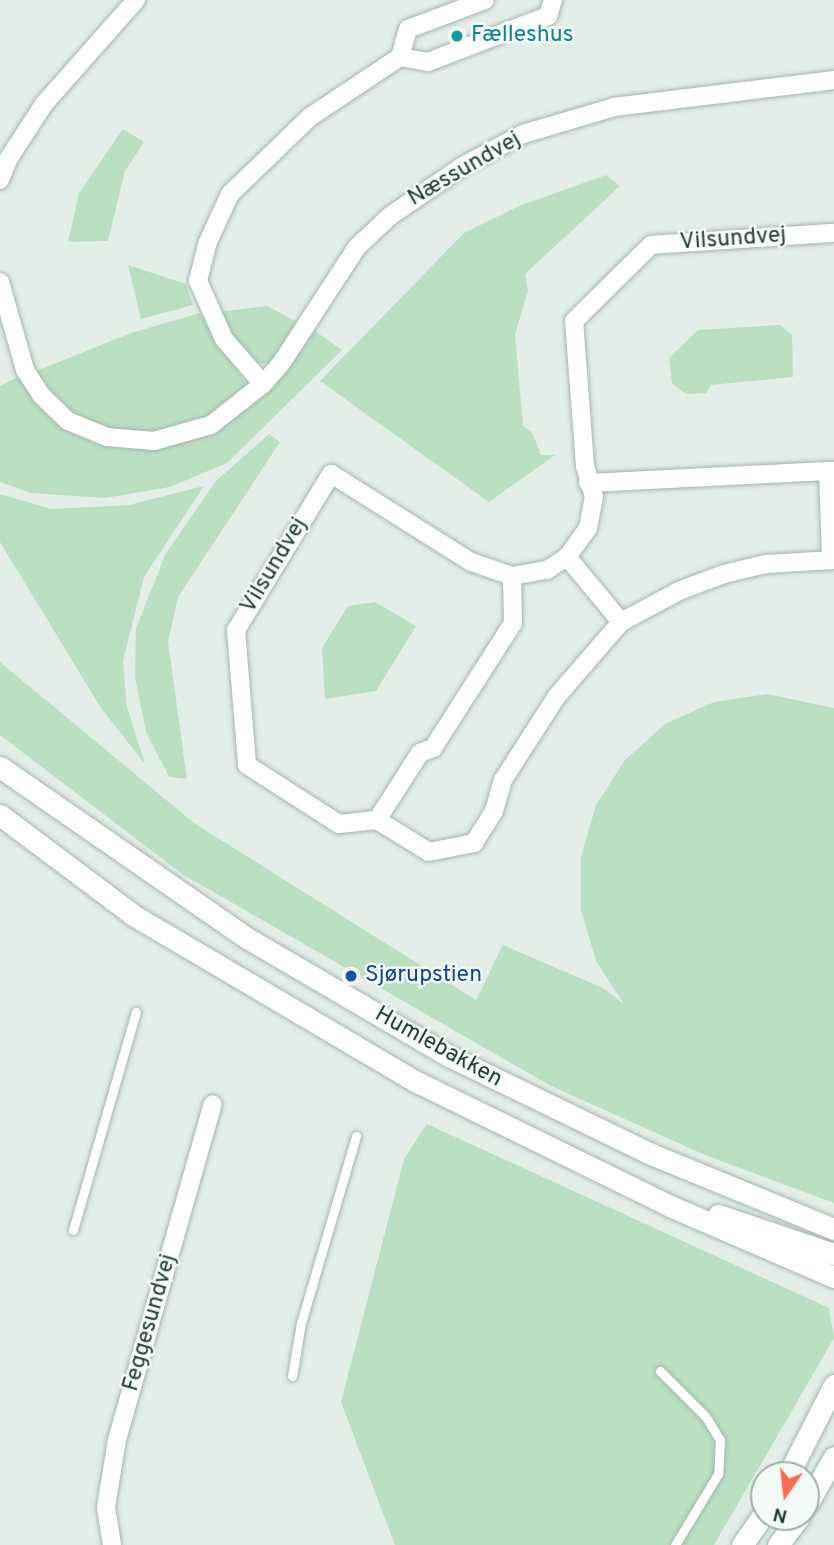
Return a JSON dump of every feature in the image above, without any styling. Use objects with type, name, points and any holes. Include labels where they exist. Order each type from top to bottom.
[{"type":"street","points":[[0,180],[9,158],[44,104],[136,0]]},
{"type":"street","points":[[263,384],[224,338],[206,306],[198,281],[206,244],[230,194],[260,163],[328,103],[400,57],[408,29],[485,0]]},
{"type":"street","points":[[400,57],[428,62],[548,16],[554,0]]},
{"type":"street","name":"Næssundvej","points":[[0,282],[25,370],[41,396],[68,421],[107,437],[154,441],[211,425],[263,384],[282,362],[357,247],[425,189],[487,153],[523,134],[614,107],[834,80]]},
{"type":"street","name":"Vilsundvej","points":[[377,820],[339,824],[247,765],[236,630],[331,474],[471,562],[512,576],[547,570],[567,557],[591,520],[594,497],[588,483],[574,321],[652,245],[834,233]]},
{"type":"street","points":[[512,576],[513,623],[433,748],[420,753],[377,820],[429,852],[474,843],[494,811],[503,780],[557,696],[621,622],[681,590],[724,574],[766,564],[833,560],[831,471],[588,483]]},
{"type":"street","points":[[567,557],[621,622]]},
{"type":"street","name":"Humlebakken","points":[[0,767],[247,938],[451,1057],[651,1154],[834,1229]]},
{"type":"street","name":"Humlebakken","points":[[0,815],[134,915],[325,1030],[499,1126],[834,1277]]},
{"type":"street","name":"Feggesundvej","points":[[112,1545],[106,1507],[117,1440],[213,1104]]},
{"type":"street","points":[[619,1182],[834,1254]]},
{"type":"street","points":[[795,1461],[834,1385]]},
{"type":"street","points":[[820,1482],[834,1457]]},
{"type":"lane","points":[[73,1230],[136,1012]]},
{"type":"lane","points":[[292,1377],[301,1323],[356,1136]]},
{"type":"lane","points":[[660,1370],[706,1417],[720,1440],[718,1474],[675,1545]]},
{"type":"green space","points":[[123,129],[144,142],[125,171],[108,241],[68,242],[79,193]]},
{"type":"green space","points":[[606,175],[620,186],[525,274],[528,291],[515,334],[523,426],[532,432],[541,455],[555,455],[489,502],[320,381],[464,233],[519,206]]},
{"type":"green space","points":[[128,265],[186,284],[193,305],[141,319]]},
{"type":"green space","points":[[267,306],[299,323],[272,363],[257,364],[233,342],[217,312]]},
{"type":"green space","points":[[200,313],[247,385],[206,421],[148,436],[111,432],[72,416],[45,391],[34,372],[131,333]]},
{"type":"green space","points":[[780,325],[792,335],[793,377],[711,385],[706,393],[686,394],[672,383],[669,358],[698,330]]},
{"type":"green space","points":[[315,331],[342,350],[227,463],[170,487],[105,498],[31,493],[0,482],[0,386],[20,376],[64,428],[111,447],[160,447],[210,430],[246,410],[278,383]]},
{"type":"green space","points":[[269,434],[280,442],[178,597],[168,642],[187,779],[169,777],[146,732],[135,678],[136,628],[166,553],[216,481]]},
{"type":"green space","points":[[204,486],[144,577],[123,661],[127,707],[145,764],[101,708],[0,542],[0,494],[51,509],[129,505]]},
{"type":"green space","points":[[375,602],[416,626],[376,691],[325,699],[322,648],[348,606]]},
{"type":"green space","points":[[0,662],[194,823],[476,1000],[503,945],[603,988],[624,1004],[596,961],[581,910],[581,857],[596,805],[625,760],[665,724],[714,702],[767,694],[834,708],[834,1203],[705,1155],[551,1086],[182,874],[0,735]]},
{"type":"green space","points":[[427,1124],[829,1308],[834,1338],[763,1461],[750,1461],[750,1483],[714,1545],[395,1545],[341,1402],[404,1159]]},
{"type":"place","name":"Fælleshus","points":[[457,36]]},
{"type":"place","name":"Sjørupstien","points":[[351,976]]}]
